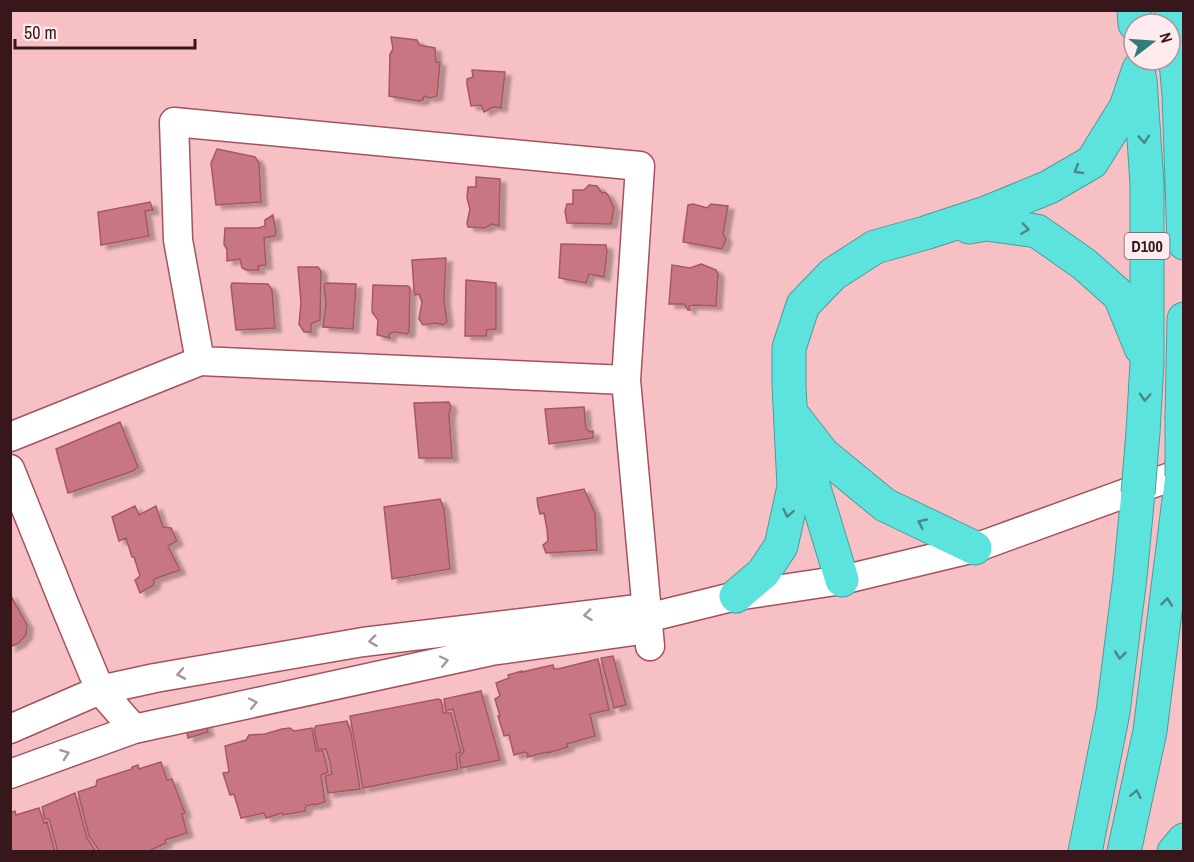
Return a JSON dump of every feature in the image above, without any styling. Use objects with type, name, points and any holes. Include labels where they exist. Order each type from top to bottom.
[{"type":"highway","name":"D100","points":[[1171,10],[1179,94],[1184,243]]},
{"type":"highway","points":[[736,596],[763,573],[781,546],[794,487],[789,348],[803,305],[833,274],[875,247],[986,213],[1049,187],[1092,162],[1126,106],[1137,72]]},
{"type":"highway","name":"D100","points":[[1085,852],[1113,712],[1130,577],[1143,432],[1147,363],[1147,184],[1140,72]]},
{"type":"highway","points":[[925,233],[986,224],[1037,231],[1084,264],[1120,296],[1147,363]]},
{"type":"highway","points":[[1124,852],[1150,731],[1183,474],[1184,319]]},
{"type":"highway","points":[[791,413],[823,453],[885,505],[975,548]]},
{"type":"highway","points":[[791,413],[842,580]]},
{"type":"highway","points":[[1174,852],[1184,840]]},
{"type":"street","points":[[200,361],[178,240],[174,122],[640,166],[626,380],[648,625]]},
{"type":"street","points":[[10,436],[200,361],[626,380]]},
{"type":"street","points":[[10,469],[100,690],[134,729]]},
{"type":"street","points":[[10,774],[134,729],[491,651],[648,625],[736,596],[842,580],[975,548],[1183,474]]},
{"type":"street","points":[[10,729],[100,690],[155,678],[363,642],[648,625]]},
{"type":"building","points":[[391,37],[417,40],[419,45],[435,48],[436,62],[440,62],[437,96],[430,98],[424,96],[423,100],[419,101],[389,96],[390,54],[393,49]]},
{"type":"building","points":[[472,70],[505,72],[501,108],[493,107],[484,112],[481,105],[471,106],[467,79],[473,77]]},
{"type":"building","points":[[217,149],[255,157],[259,163],[261,202],[216,205],[211,163]]},
{"type":"building","points":[[476,177],[500,179],[499,226],[492,224],[485,228],[468,227],[470,209],[467,198],[468,187],[476,187]]},
{"type":"building","points":[[589,185],[597,186],[602,193],[605,192],[608,195],[614,208],[611,224],[567,223],[565,211],[567,204],[573,204],[573,190],[584,190]]},
{"type":"building","points":[[150,202],[153,210],[145,211],[149,236],[101,245],[98,212]]},
{"type":"building","points":[[711,204],[728,206],[723,234],[726,239],[722,249],[683,242],[688,205],[707,208]]},
{"type":"building","points":[[273,215],[275,236],[264,238],[266,265],[258,266],[259,270],[246,270],[242,268],[240,259],[227,261],[227,250],[224,244],[225,228],[258,228],[265,226],[265,220]]},
{"type":"building","points":[[561,244],[606,245],[604,277],[589,274],[586,283],[559,278]]},
{"type":"building","points":[[446,258],[444,300],[447,322],[443,325],[436,323],[423,325],[419,319],[422,302],[419,294],[415,295],[414,290],[412,260]]},
{"type":"building","points":[[701,264],[716,270],[718,274],[716,306],[694,305],[689,306],[690,310],[688,310],[684,304],[669,304],[672,265],[690,268]]},
{"type":"building","points":[[298,267],[318,267],[321,271],[320,320],[311,324],[311,332],[304,332],[299,324],[301,303]]},
{"type":"building","points":[[466,280],[496,283],[496,329],[487,330],[486,336],[465,336]]},
{"type":"building","points":[[232,283],[268,284],[272,290],[275,328],[236,330]]},
{"type":"building","points":[[326,283],[356,284],[353,329],[323,327],[326,303],[324,285]]},
{"type":"building","points":[[373,285],[408,286],[410,288],[409,332],[407,334],[394,332],[389,334],[390,338],[377,335],[378,320],[372,312]]},
{"type":"building","points":[[449,402],[452,458],[419,458],[414,403]]},
{"type":"building","points":[[584,407],[586,429],[593,431],[593,438],[549,444],[545,409]]},
{"type":"building","points":[[120,422],[138,467],[133,471],[68,493],[56,449]]},
{"type":"building","points":[[584,489],[595,513],[597,550],[546,553],[543,545],[548,541],[547,529],[544,513],[540,514],[537,498]]},
{"type":"building","points":[[440,499],[444,509],[450,569],[392,579],[384,507]]},
{"type":"building","points":[[135,506],[139,515],[156,506],[163,527],[171,528],[177,541],[168,546],[180,570],[154,579],[154,585],[140,593],[135,580],[140,576],[134,557],[132,557],[126,538],[119,541],[112,517]]},
{"type":"building","points":[[10,594],[27,625],[26,635],[19,643],[10,647]]},
{"type":"building","points":[[613,656],[626,705],[614,708],[601,658]]},
{"type":"building","points":[[598,659],[609,710],[590,714],[595,736],[567,744],[568,747],[548,753],[527,757],[528,754],[525,752],[514,755],[509,735],[504,736],[498,716],[500,716],[495,699],[500,696],[496,683],[509,678],[508,675],[522,671],[553,665],[554,669],[558,669]]},
{"type":"building","points":[[481,691],[500,760],[461,768],[459,756],[464,752],[453,709],[446,711],[444,699]]},
{"type":"building","points":[[441,700],[443,713],[451,713],[461,752],[456,754],[458,769],[363,788],[350,716]]},
{"type":"building","points":[[202,715],[208,732],[188,738],[185,722]]},
{"type":"building","points":[[347,721],[360,789],[328,793],[325,776],[332,774],[330,762],[326,749],[318,749],[314,729],[316,726]]},
{"type":"building","points":[[290,728],[294,731],[312,728],[316,751],[323,751],[328,772],[321,775],[325,802],[306,806],[305,811],[283,815],[282,813],[266,818],[264,813],[241,818],[234,794],[230,795],[223,773],[229,772],[225,746],[246,740],[249,735]]},
{"type":"building","points":[[161,762],[167,780],[172,779],[185,813],[182,814],[187,833],[165,840],[166,843],[147,852],[100,852],[89,836],[78,792],[96,786],[97,780],[132,769],[132,767],[138,765],[139,769]]},
{"type":"building","points":[[75,793],[87,838],[96,852],[58,852],[49,819],[45,819],[42,807]]},
{"type":"building","points":[[39,808],[44,823],[47,822],[55,852],[10,852],[10,813],[15,811],[16,815]]}]
